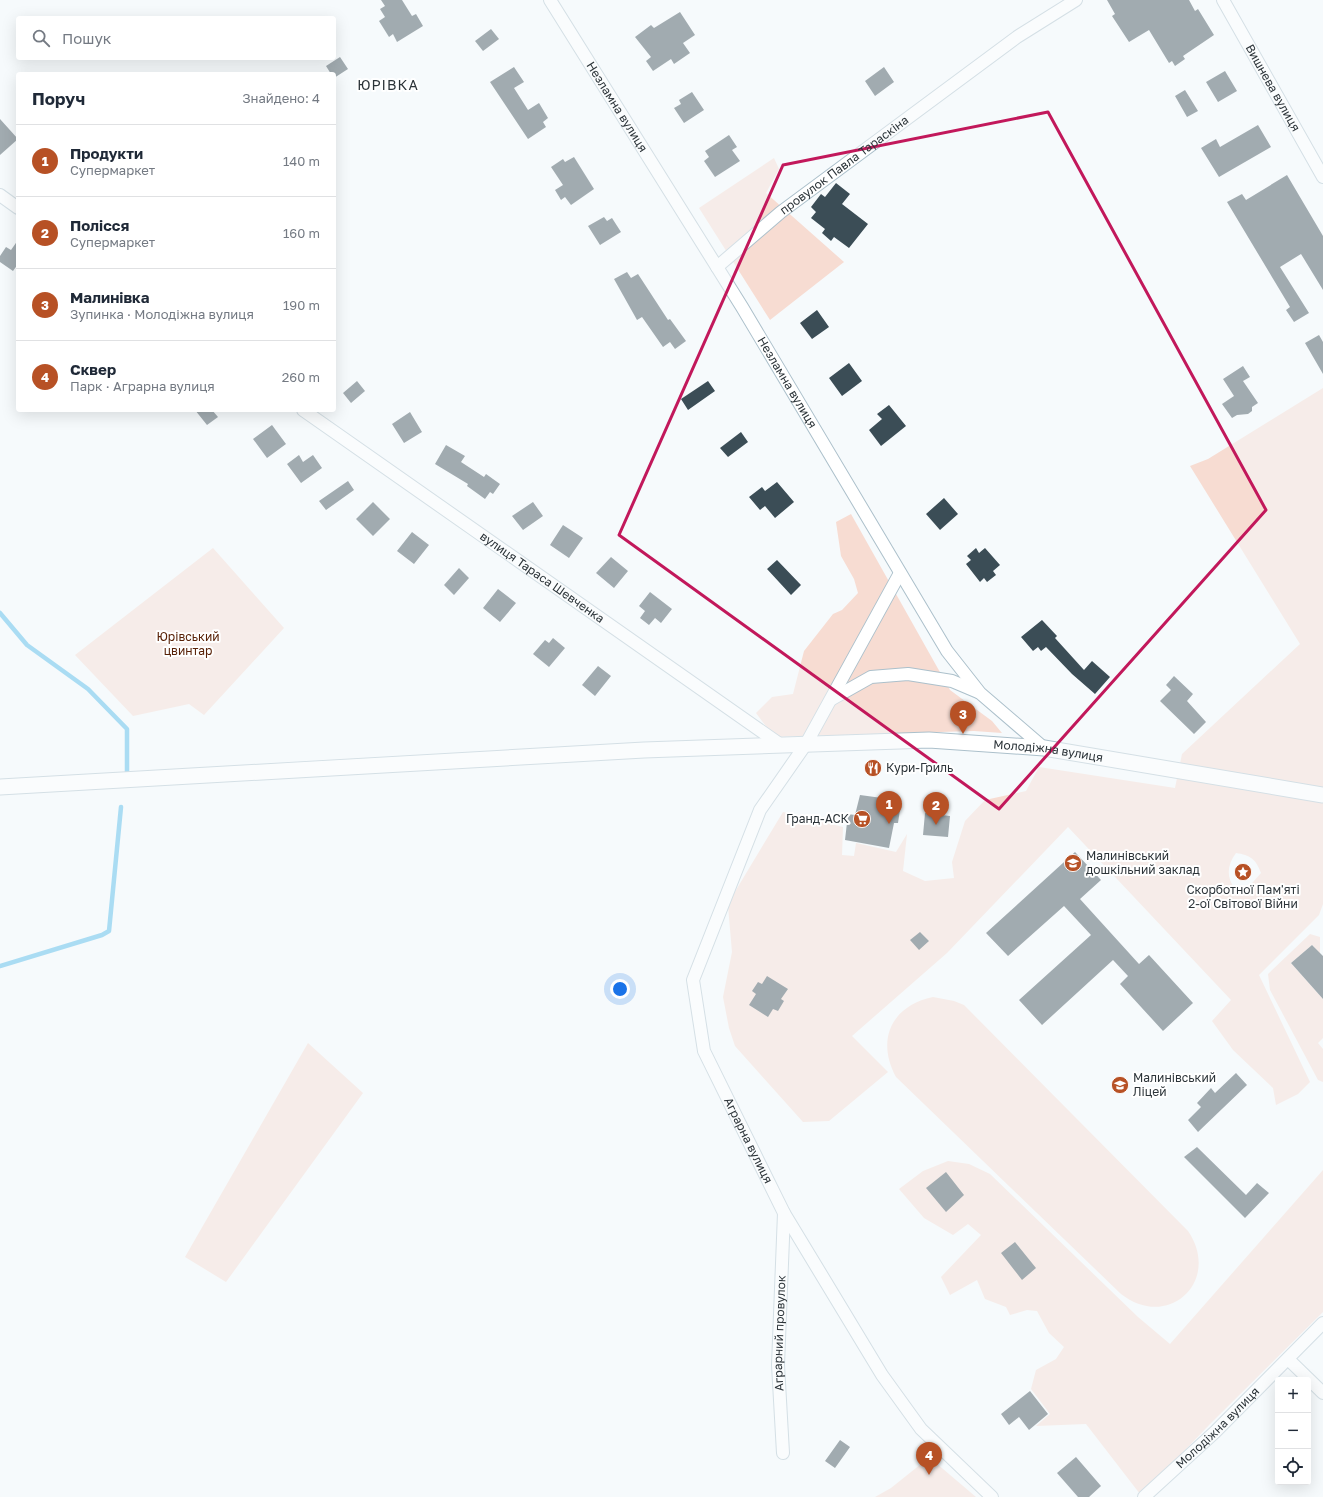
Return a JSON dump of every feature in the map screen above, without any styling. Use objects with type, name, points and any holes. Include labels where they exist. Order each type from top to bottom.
[{"type":"street","name":"Незламна вулиця","points":[[550,0],[717,268],[947,651],[980,693],[1044,748]]},
{"type":"street","name":"провулок Павла Тараскіна","points":[[717,268],[781,212],[1017,37],[1076,0]]},
{"type":"street","name":"Вишнева вулиця","points":[[1223,0],[1323,177]]},
{"type":"street","points":[[0,195],[16,207]]},
{"type":"street","name":"вулиця Тараса Шевченка","points":[[306,412],[781,745]]},
{"type":"street","name":"Аграрна вулиця","points":[[900,573],[806,744],[760,810],[692,980],[704,1050],[784,1213],[882,1375],[921,1429],[992,1497]]},
{"type":"street","points":[[831,700],[871,677],[908,674],[952,681],[980,693]]},
{"type":"street","name":"Молодіжна вулиця","points":[[0,787],[698,748],[929,740],[1044,748],[1323,795]]},
{"type":"street","name":"Аграрний провулок","points":[[783,1453],[778,1365],[784,1213]]},
{"type":"street","name":"Молодіжна вулиця","points":[[1144,1497],[1215,1432],[1323,1323]]},
{"type":"street","points":[[1288,1359],[1323,1393]]},
{"type":"highlighted area","points":[[1048,112],[1266,510],[999,809],[619,535],[783,165]]},
{"type":"green space","points":[[774,158],[779,169],[766,193],[844,262],[770,320],[699,208]]},
{"type":"green space","points":[[1323,388],[1323,904],[1319,915],[1259,975],[1310,1082],[1298,1094],[1276,1105],[1273,1088],[1233,1050],[1212,1021],[1231,1000],[1068,827],[947,953],[852,1036],[888,1072],[829,1121],[803,1122],[735,1046],[729,1028],[723,997],[732,952],[728,906],[733,895],[783,812],[843,827],[842,855],[854,856],[856,843],[896,852],[907,834],[903,871],[925,881],[954,878],[952,862],[965,821],[985,800],[1026,791],[1039,767],[1175,788],[1182,754],[1300,644],[1190,466],[1208,459]],"holes":[[[1236,853],[1252,858],[1257,864],[1261,873],[1246,890],[1235,889],[1229,876],[1229,866],[1233,858]]]},
{"type":"green space","points":[[851,514],[950,690],[992,721],[1002,733],[974,731],[774,737],[756,713],[772,697],[793,694],[804,651],[833,614],[842,610],[858,593],[854,579],[841,556],[836,522]]},
{"type":"green space","name":"Юрівський цвинтар","points":[[213,548],[284,628],[204,715],[189,704],[133,716],[75,655]]},
{"type":"green space","points":[[1310,934],[1320,937],[1320,954],[1312,945],[1291,963],[1323,999],[1323,1038],[1318,1043],[1323,1049],[1323,1082],[1318,1080],[1270,990],[1268,974]]},
{"type":"green space","points":[[933,997],[954,1001],[964,1005],[1188,1231],[1197,1250],[1198,1267],[1194,1283],[1185,1295],[1172,1304],[1156,1307],[1139,1304],[1121,1294],[896,1077],[890,1063],[887,1050],[891,1026],[907,1008]]},
{"type":"green space","points":[[308,1043],[363,1093],[226,1282],[185,1257]]},
{"type":"green space","points":[[948,1161],[969,1164],[990,1174],[1138,1317],[1170,1344],[1323,1170],[1323,1312],[1210,1424],[1166,1470],[1140,1494],[1086,1424],[1036,1426],[1050,1414],[1031,1389],[1036,1370],[1056,1359],[1064,1347],[1049,1333],[1037,1311],[1027,1310],[1010,1315],[1006,1307],[985,1299],[977,1280],[950,1295],[941,1277],[981,1235],[968,1224],[953,1235],[924,1218],[899,1189],[923,1171]]},
{"type":"green space","points":[[926,1460],[936,1463],[976,1497],[875,1497],[891,1488]]},
{"type":"building","points":[[381,0],[402,0],[412,16],[416,14],[423,26],[397,42],[393,34],[389,37],[379,21],[385,17],[380,9],[385,6]]},
{"type":"building","points":[[1107,0],[1189,0],[1195,11],[1198,9],[1214,35],[1183,56],[1185,59],[1175,66],[1172,61],[1169,63],[1149,30],[1129,42],[1112,16],[1115,14]]},
{"type":"building","points":[[680,12],[695,35],[683,43],[690,53],[674,64],[671,59],[653,71],[646,61],[651,57],[635,37],[651,25],[654,28]]},
{"type":"building","points":[[491,29],[499,39],[483,51],[475,41]]},
{"type":"building","points":[[340,57],[348,69],[336,77],[336,72],[330,72],[326,66]]},
{"type":"building","points":[[514,67],[524,82],[514,88],[528,110],[539,103],[548,118],[543,122],[546,127],[528,139],[490,82]]},
{"type":"building","points":[[884,67],[894,82],[875,96],[865,81]]},
{"type":"building","points":[[1225,71],[1237,91],[1218,102],[1206,82]]},
{"type":"building","points":[[1185,90],[1198,111],[1187,117],[1175,96]]},
{"type":"building","points":[[692,92],[704,110],[684,123],[674,108],[681,104],[679,100]]},
{"type":"building","points":[[0,119],[16,137],[16,141],[0,155]]},
{"type":"building","points":[[1258,125],[1271,147],[1219,177],[1201,148],[1216,139],[1220,147]]},
{"type":"building","points":[[729,135],[737,147],[732,150],[740,161],[715,177],[704,161],[709,157],[705,151]]},
{"type":"building","points":[[574,157],[594,189],[571,205],[565,197],[561,200],[555,190],[563,185],[551,167],[563,159],[565,162]]},
{"type":"building","points":[[1287,175],[1323,236],[1323,290],[1301,254],[1280,267],[1309,313],[1294,322],[1286,310],[1290,307],[1227,202],[1242,194],[1246,200]]},
{"type":"building","points":[[836,183],[850,194],[842,204],[868,224],[849,248],[834,237],[831,241],[822,233],[825,229],[811,218],[816,212],[811,207],[821,194],[825,197]]},
{"type":"building","points":[[604,217],[607,221],[612,218],[621,232],[600,245],[588,226]]},
{"type":"building","points":[[16,243],[16,267],[13,271],[0,262],[0,256],[6,247],[11,250]]},
{"type":"building","points":[[627,272],[631,278],[638,274],[668,320],[670,319],[686,341],[675,349],[670,342],[663,347],[642,317],[637,320],[614,279]]},
{"type":"building","points":[[817,310],[829,327],[812,339],[800,323]]},
{"type":"building","points":[[1319,335],[1323,342],[1323,374],[1305,343]]},
{"type":"building","points":[[849,363],[862,381],[842,396],[829,378]]},
{"type":"building","points":[[1243,366],[1250,377],[1243,381],[1258,403],[1252,407],[1252,411],[1248,414],[1237,415],[1232,418],[1222,404],[1234,396],[1223,379]]},
{"type":"building","points":[[357,381],[365,391],[351,403],[343,393]]},
{"type":"building","points":[[708,381],[715,391],[688,410],[681,399]]},
{"type":"building","points":[[889,405],[906,426],[881,446],[869,430],[882,419],[877,414]]},
{"type":"building","points":[[197,412],[214,412],[218,417],[207,425]]},
{"type":"building","points":[[410,412],[422,432],[404,443],[392,424]]},
{"type":"building","points":[[272,425],[286,444],[267,458],[253,439]]},
{"type":"building","points":[[741,432],[748,442],[728,457],[720,448]]},
{"type":"building","points":[[446,445],[465,456],[461,462],[484,477],[486,474],[500,484],[493,494],[490,492],[485,499],[467,486],[468,484],[435,464]]},
{"type":"building","points":[[299,455],[303,462],[313,455],[322,468],[301,483],[287,464]]},
{"type":"building","points":[[348,481],[354,490],[326,510],[319,501]]},
{"type":"building","points":[[777,482],[794,502],[775,518],[765,506],[760,510],[749,497],[762,487],[765,491]]},
{"type":"building","points":[[944,498],[958,514],[940,530],[926,514]]},
{"type":"building","points":[[373,502],[390,519],[373,536],[356,519]]},
{"type":"building","points":[[533,502],[543,516],[523,530],[512,516]]},
{"type":"building","points":[[563,525],[583,538],[569,558],[550,545]]},
{"type":"building","points":[[412,532],[429,545],[414,564],[397,551]]},
{"type":"building","points":[[976,548],[979,553],[985,548],[1000,565],[993,571],[996,575],[987,582],[984,578],[980,582],[966,564],[971,560],[967,556]]},
{"type":"building","points":[[611,557],[628,571],[614,588],[596,573]]},
{"type":"building","points":[[777,560],[801,585],[791,595],[767,569]]},
{"type":"building","points":[[459,568],[469,578],[454,595],[444,585]]},
{"type":"building","points":[[498,589],[516,603],[500,622],[483,608]]},
{"type":"building","points":[[650,592],[672,609],[661,623],[655,618],[649,625],[640,618],[645,611],[639,606]]},
{"type":"building","points":[[1042,620],[1057,636],[1055,638],[1084,670],[1092,661],[1110,677],[1095,694],[1072,674],[1046,647],[1041,651],[1038,647],[1033,651],[1021,637]]},
{"type":"building","points":[[553,638],[565,648],[549,667],[533,654],[545,640],[549,643]]},
{"type":"building","points":[[598,666],[611,676],[595,696],[582,685]]},
{"type":"building","points":[[1174,676],[1193,694],[1187,701],[1206,722],[1194,734],[1160,701],[1171,690],[1166,685]]},
{"type":"building","points":[[860,795],[882,798],[901,803],[898,823],[894,823],[889,848],[845,840],[848,814],[855,815]]},
{"type":"building","points":[[925,813],[950,816],[948,837],[923,835]]},
{"type":"building","points":[[1075,852],[1101,880],[1080,899],[1139,964],[1149,955],[1193,1003],[1163,1031],[1120,984],[1128,976],[1113,960],[1042,1025],[1019,1000],[1091,935],[1064,906],[1008,956],[986,933]]},
{"type":"building","points":[[920,932],[929,941],[919,950],[910,940]]},
{"type":"building","points":[[1312,945],[1323,956],[1323,999],[1291,963]]},
{"type":"building","points":[[767,976],[788,989],[781,999],[784,1001],[778,1011],[773,1009],[768,1017],[749,1005],[756,994],[752,991],[758,982],[762,984]]},
{"type":"building","points":[[1236,1073],[1247,1085],[1198,1132],[1188,1120],[1201,1107],[1197,1103],[1211,1088],[1215,1093]]},
{"type":"building","points":[[1197,1147],[1246,1195],[1257,1183],[1269,1193],[1245,1218],[1184,1157]]},
{"type":"building","points":[[946,1172],[964,1195],[946,1212],[926,1188]]},
{"type":"building","points":[[1015,1242],[1036,1268],[1022,1280],[1001,1253]]},
{"type":"building","points":[[1030,1391],[1048,1414],[1029,1430],[1019,1417],[1009,1425],[1001,1414]]},
{"type":"building","points":[[840,1440],[850,1447],[835,1468],[825,1461]]},
{"type":"building","points":[[1076,1457],[1101,1486],[1089,1497],[1078,1497],[1057,1473]]},
{"type":"waterway","points":[[0,613],[27,645],[88,689],[127,729],[127,774]]},
{"type":"waterway","points":[[0,966],[102,935],[109,931],[121,807]]},
{"type":"place","name":"Малинівка","points":[[963,734]]},
{"type":"place","name":"Кури-Гриль","points":[[873,768]]},
{"type":"place","name":"Гранд-АСК","points":[[862,819]]},
{"type":"place","name":"Продукти","points":[[889,824]]},
{"type":"place","name":"Полісся","points":[[936,825]]},
{"type":"place","name":"Малинівський дошкільний заклад","points":[[1073,863]]},
{"type":"place","name":"Скорботної Пам'яті 2-ої Світової Війни","points":[[1243,872]]},
{"type":"place","name":"Малинівський Ліцей","points":[[1120,1085]]},
{"type":"place","name":"Сквер","points":[[929,1475]]},
{"type":"district","name":"ЮРІВКА","points":[[388,85]]}]
